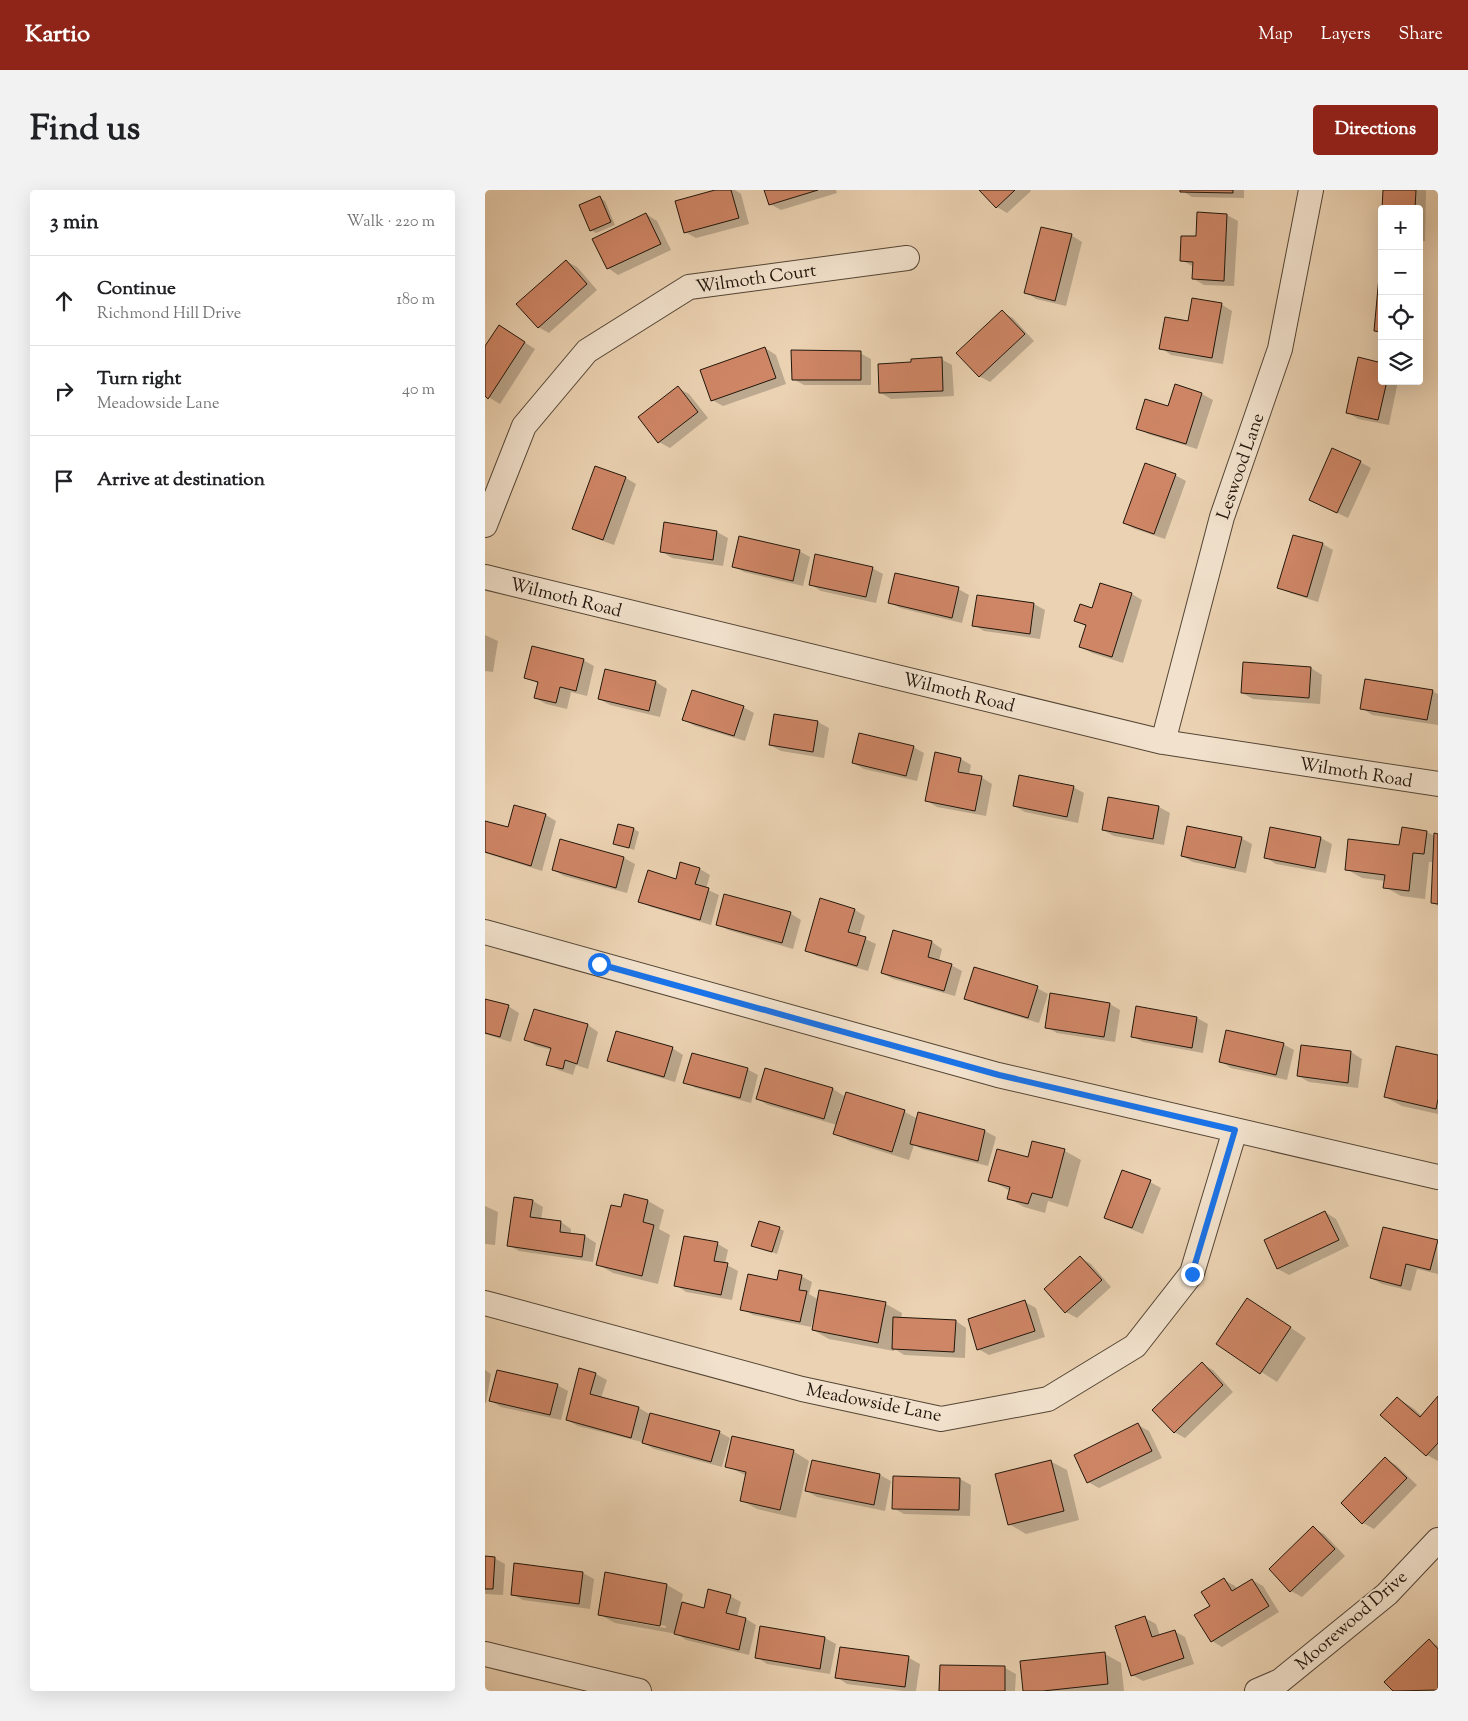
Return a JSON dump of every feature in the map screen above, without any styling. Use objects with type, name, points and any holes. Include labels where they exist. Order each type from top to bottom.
[{"type":"street","name":"Leswood Lane","points":[[1163,742],[1222,516],[1280,349],[1311,190]]},
{"type":"street","name":"Wilmoth Court","points":[[485,525],[524,426],[587,351],[689,287],[907,258]]},
{"type":"street","name":"Wilmoth Road","points":[[485,577],[1163,742],[1438,784]]},
{"type":"street","points":[[485,932],[999,1075],[1438,1177]]},
{"type":"street","name":"Meadowside Lane","points":[[485,1303],[803,1389],[941,1419],[1048,1399],[1135,1346],[1192,1274],[1235,1130]]},
{"type":"street","name":"Moorewood Drive","points":[[1257,1691],[1280,1680],[1387,1594],[1438,1540]]},
{"type":"street","points":[[485,1654],[639,1691]]},
{"type":"building","points":[[715,190],[731,190],[739,218],[684,233],[675,201]]},
{"type":"building","points":[[764,190],[818,190],[769,205]]},
{"type":"building","points":[[979,190],[1015,190],[996,208]]},
{"type":"building","points":[[1180,190],[1233,190],[1233,193],[1180,192]]},
{"type":"building","points":[[1383,190],[1416,190],[1415,205],[1382,205]]},
{"type":"building","points":[[600,196],[611,222],[590,231],[579,205]]},
{"type":"building","points":[[1197,212],[1227,214],[1224,281],[1192,279],[1193,262],[1180,261],[1181,236],[1196,236]]},
{"type":"building","points":[[646,213],[661,244],[607,269],[592,239]]},
{"type":"building","points":[[1041,227],[1072,234],[1055,301],[1024,293]]},
{"type":"building","points":[[566,260],[587,284],[538,328],[516,304]]},
{"type":"building","points":[[1378,288],[1378,332],[1374,331]]},
{"type":"building","points":[[1192,298],[1222,303],[1212,358],[1159,349],[1165,317],[1188,321]]},
{"type":"building","points":[[1002,310],[1025,334],[979,377],[956,353]]},
{"type":"building","points":[[499,325],[525,342],[488,399],[485,396],[485,346]]},
{"type":"building","points":[[765,347],[776,378],[711,401],[700,370]]},
{"type":"building","points":[[791,350],[861,351],[861,380],[792,380]]},
{"type":"building","points":[[942,357],[943,391],[879,393],[878,364],[911,362],[911,359]]},
{"type":"building","points":[[1358,357],[1378,362],[1378,385],[1386,385],[1378,420],[1346,413]]},
{"type":"building","points":[[1175,384],[1202,393],[1186,444],[1136,429],[1145,399],[1168,406]]},
{"type":"building","points":[[678,386],[698,412],[658,443],[638,417]]},
{"type":"building","points":[[1332,448],[1361,461],[1337,513],[1309,500]]},
{"type":"building","points":[[1145,463],[1176,474],[1154,534],[1123,523]]},
{"type":"building","points":[[595,466],[626,477],[603,540],[572,529]]},
{"type":"building","points":[[664,522],[717,531],[713,560],[660,552]]},
{"type":"building","points":[[1293,535],[1323,543],[1307,597],[1277,588]]},
{"type":"building","points":[[739,536],[800,550],[793,581],[732,567]]},
{"type":"building","points":[[815,554],[873,567],[866,597],[809,585]]},
{"type":"building","points":[[895,573],[959,587],[952,618],[888,603]]},
{"type":"building","points":[[1100,583],[1132,593],[1112,657],[1079,647],[1086,625],[1074,621],[1080,604],[1092,608]]},
{"type":"building","points":[[977,595],[1034,603],[1030,634],[972,626]]},
{"type":"building","points":[[532,646],[584,659],[576,691],[560,687],[556,703],[534,698],[538,682],[524,678]]},
{"type":"building","points":[[1243,662],[1311,667],[1309,698],[1241,693]]},
{"type":"building","points":[[605,669],[656,681],[649,711],[598,699]]},
{"type":"building","points":[[1365,679],[1433,690],[1427,720],[1360,709]]},
{"type":"building","points":[[692,690],[744,706],[734,736],[682,720]]},
{"type":"building","points":[[774,714],[818,721],[813,752],[769,745]]},
{"type":"building","points":[[859,733],[914,746],[906,776],[852,763]]},
{"type":"building","points":[[935,752],[961,758],[958,772],[982,776],[975,811],[925,801]]},
{"type":"building","points":[[1019,775],[1074,786],[1067,817],[1013,806]]},
{"type":"building","points":[[1108,797],[1159,806],[1153,839],[1102,830]]},
{"type":"building","points":[[514,805],[546,814],[531,866],[485,852],[485,821],[508,827]]},
{"type":"building","points":[[618,824],[634,828],[629,848],[613,844]]},
{"type":"building","points":[[1187,826],[1242,837],[1235,868],[1181,856]]},
{"type":"building","points":[[1270,827],[1321,837],[1315,868],[1264,858]]},
{"type":"building","points":[[1402,827],[1427,831],[1424,854],[1413,853],[1409,891],[1383,888],[1385,875],[1345,870],[1348,839],[1399,845]]},
{"type":"building","points":[[1434,833],[1438,834],[1438,904],[1431,903]]},
{"type":"building","points":[[560,839],[624,857],[616,888],[552,870]]},
{"type":"building","points":[[680,862],[700,868],[695,884],[709,888],[700,920],[638,902],[648,870],[676,879]]},
{"type":"building","points":[[724,894],[791,912],[782,943],[716,925]]},
{"type":"building","points":[[820,898],[855,909],[848,932],[866,937],[857,966],[805,951]]},
{"type":"building","points":[[893,930],[932,941],[928,957],[952,964],[944,991],[881,973]]},
{"type":"building","points":[[974,967],[1038,986],[1028,1018],[964,999]]},
{"type":"building","points":[[1050,993],[1110,1003],[1104,1037],[1045,1028]]},
{"type":"building","points":[[485,999],[509,1005],[500,1037],[485,1033]]},
{"type":"building","points":[[1136,1006],[1197,1017],[1192,1048],[1131,1037]]},
{"type":"building","points":[[534,1009],[588,1024],[577,1064],[565,1060],[563,1069],[546,1065],[551,1048],[524,1040]]},
{"type":"building","points":[[1226,1030],[1284,1043],[1276,1075],[1219,1062]]},
{"type":"building","points":[[616,1031],[673,1047],[664,1077],[607,1061]]},
{"type":"building","points":[[1301,1045],[1351,1051],[1348,1083],[1297,1076]]},
{"type":"building","points":[[1396,1046],[1438,1055],[1438,1099],[1436,1109],[1384,1097]]},
{"type":"building","points":[[692,1053],[748,1068],[740,1098],[683,1083]]},
{"type":"building","points":[[765,1068],[833,1088],[824,1119],[756,1099]]},
{"type":"building","points":[[846,1092],[905,1110],[892,1152],[833,1134]]},
{"type":"building","points":[[918,1112],[985,1130],[978,1161],[910,1144]]},
{"type":"building","points":[[1032,1141],[1065,1149],[1052,1198],[1032,1193],[1028,1204],[1007,1199],[1010,1187],[988,1181],[997,1149],[1028,1157]]},
{"type":"building","points":[[1122,1170],[1151,1180],[1132,1228],[1104,1218]]},
{"type":"building","points":[[624,1194],[648,1200],[643,1222],[654,1225],[642,1276],[596,1265],[611,1205],[621,1207]]},
{"type":"building","points":[[514,1197],[533,1200],[530,1217],[561,1221],[560,1232],[585,1235],[582,1257],[507,1246]]},
{"type":"building","points":[[1325,1211],[1339,1240],[1277,1269],[1264,1240]]},
{"type":"building","points":[[759,1221],[780,1227],[772,1252],[751,1246]]},
{"type":"building","points":[[1383,1227],[1438,1240],[1430,1270],[1406,1264],[1401,1286],[1370,1278]]},
{"type":"building","points":[[684,1236],[718,1242],[714,1261],[728,1263],[721,1295],[674,1286]]},
{"type":"building","points":[[1080,1256],[1102,1280],[1065,1313],[1044,1289]]},
{"type":"building","points":[[779,1270],[802,1275],[799,1290],[807,1291],[800,1322],[740,1310],[748,1274],[777,1280]]},
{"type":"building","points":[[819,1290],[886,1302],[878,1343],[812,1330]]},
{"type":"building","points":[[1247,1298],[1291,1327],[1260,1374],[1216,1344]]},
{"type":"building","points":[[1025,1300],[1035,1331],[977,1350],[968,1319]]},
{"type":"building","points":[[893,1317],[956,1320],[954,1352],[892,1349]]},
{"type":"building","points":[[1202,1362],[1223,1385],[1174,1433],[1152,1410]]},
{"type":"building","points":[[579,1368],[596,1373],[590,1394],[639,1407],[631,1438],[566,1420]]},
{"type":"building","points":[[497,1370],[558,1384],[550,1415],[489,1401]]},
{"type":"building","points":[[1438,1396],[1438,1443],[1426,1456],[1380,1415],[1397,1397],[1420,1417]]},
{"type":"building","points":[[650,1413],[720,1431],[711,1462],[642,1443]]},
{"type":"building","points":[[1138,1423],[1152,1451],[1087,1483],[1074,1455]]},
{"type":"building","points":[[732,1436],[794,1450],[780,1510],[740,1501],[746,1472],[725,1467]]},
{"type":"building","points":[[1385,1457],[1407,1478],[1362,1524],[1341,1503]]},
{"type":"building","points":[[812,1460],[880,1474],[874,1505],[805,1491]]},
{"type":"building","points":[[1051,1460],[1064,1511],[1008,1525],[995,1474]]},
{"type":"building","points":[[893,1476],[960,1478],[959,1510],[892,1509]]},
{"type":"building","points":[[1313,1526],[1335,1549],[1290,1592],[1269,1569]]},
{"type":"building","points":[[485,1556],[495,1557],[493,1589],[485,1589]]},
{"type":"building","points":[[514,1563],[583,1572],[579,1604],[511,1595]]},
{"type":"building","points":[[605,1572],[667,1584],[660,1626],[598,1615]]},
{"type":"building","points":[[1224,1578],[1232,1591],[1252,1579],[1269,1606],[1211,1642],[1194,1615],[1210,1606],[1201,1592]]},
{"type":"building","points":[[708,1589],[731,1595],[726,1613],[746,1618],[739,1650],[674,1634],[682,1602],[704,1608]]},
{"type":"building","points":[[1145,1616],[1152,1637],[1175,1630],[1184,1658],[1131,1676],[1115,1626]]},
{"type":"building","points":[[760,1626],[825,1637],[820,1669],[755,1658]]},
{"type":"building","points":[[1429,1639],[1438,1649],[1438,1690],[1393,1691],[1384,1682]]},
{"type":"building","points":[[840,1647],[909,1656],[905,1687],[835,1678]]},
{"type":"building","points":[[1105,1652],[1108,1684],[1043,1691],[1023,1691],[1020,1661]]},
{"type":"building","points":[[940,1665],[1005,1666],[1005,1691],[939,1691]]},
{"type":"route","points":[[599,964],[999,1075],[1235,1130],[1192,1274]]}]
